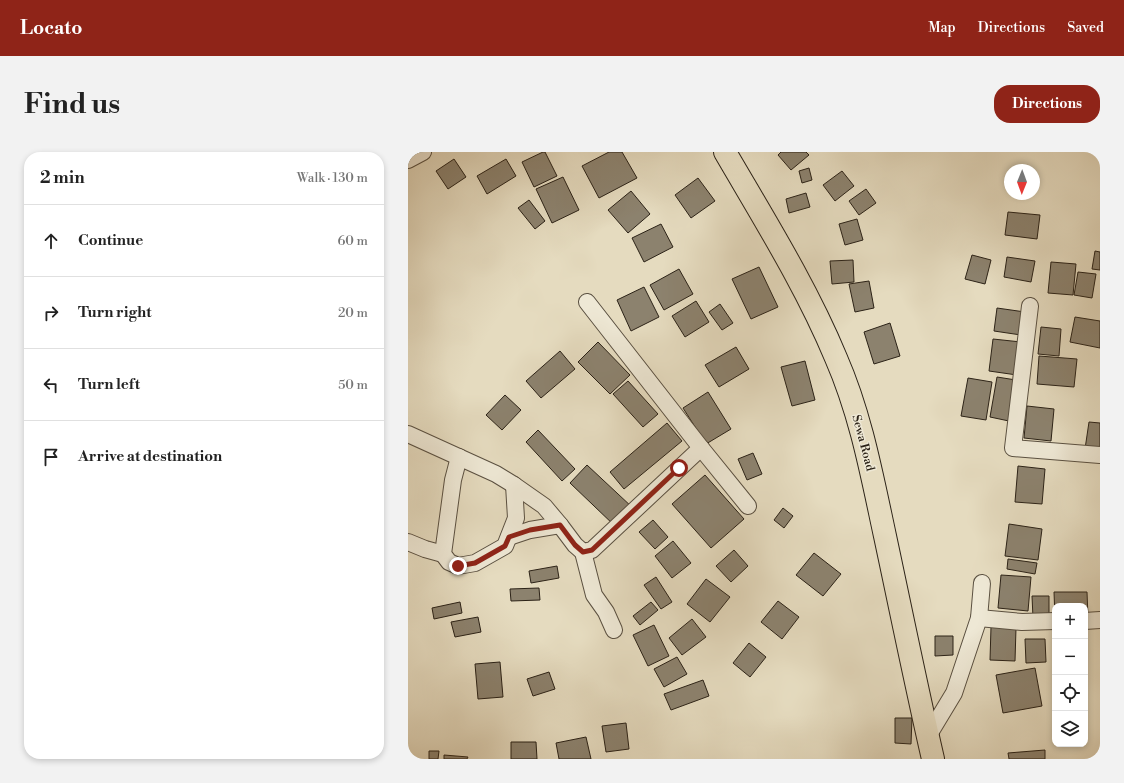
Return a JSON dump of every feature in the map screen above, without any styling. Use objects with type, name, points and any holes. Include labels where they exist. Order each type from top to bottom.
[{"type":"main road","name":"Sewa Road","points":[[725,152],[789,262],[812,306],[837,358],[853,403],[867,454],[933,759]]},
{"type":"street","points":[[408,160],[422,152]]},
{"type":"street","points":[[587,302],[748,506]]},
{"type":"street","points":[[1030,306],[1013,448],[1100,455]]},
{"type":"street","points":[[408,434],[496,474],[544,506],[575,545],[583,552],[594,595],[606,612],[614,630]]},
{"type":"street","points":[[583,552],[592,550],[701,448]]},
{"type":"street","points":[[443,554],[453,480],[459,457]]},
{"type":"street","points":[[408,542],[443,554],[449,562],[458,566],[475,563],[505,546],[516,518],[514,485]]},
{"type":"street","points":[[509,537],[530,530],[560,525]]},
{"type":"street","points":[[928,736],[954,693],[979,618],[982,583]]},
{"type":"street","points":[[979,618],[1022,622],[1052,621]]},
{"type":"street","points":[[1088,621],[1100,620]]},
{"type":"building","points":[[545,152],[557,176],[534,187],[522,162]]},
{"type":"building","points":[[609,152],[622,152],[637,178],[599,198],[582,166]]},
{"type":"building","points":[[781,152],[806,152],[809,155],[791,170],[778,155]]},
{"type":"building","points":[[454,159],[466,177],[448,189],[436,171]]},
{"type":"building","points":[[506,159],[516,176],[487,194],[477,176]]},
{"type":"building","points":[[809,168],[812,180],[802,183],[799,171]]},
{"type":"building","points":[[842,171],[854,186],[835,201],[823,185]]},
{"type":"building","points":[[563,177],[579,210],[552,223],[536,189]]},
{"type":"building","points":[[698,178],[715,201],[691,218],[675,195]]},
{"type":"building","points":[[866,189],[876,203],[859,215],[849,201]]},
{"type":"building","points":[[631,191],[650,214],[628,233],[608,210]]},
{"type":"building","points":[[806,193],[810,207],[789,213],[786,199]]},
{"type":"building","points":[[529,200],[545,221],[535,229],[518,208]]},
{"type":"building","points":[[1008,212],[1040,215],[1037,239],[1005,235]]},
{"type":"building","points":[[857,219],[863,240],[845,245],[839,224]]},
{"type":"building","points":[[661,224],[673,247],[644,262],[632,238]]},
{"type":"building","points":[[1095,251],[1100,252],[1100,270],[1092,269]]},
{"type":"building","points":[[972,255],[991,260],[985,284],[965,279]]},
{"type":"building","points":[[1007,257],[1035,261],[1031,282],[1004,277]]},
{"type":"building","points":[[853,260],[854,282],[832,284],[830,261]]},
{"type":"building","points":[[1051,262],[1076,264],[1073,295],[1048,293]]},
{"type":"building","points":[[759,267],[778,307],[751,319],[732,279]]},
{"type":"building","points":[[679,269],[693,294],[664,310],[650,285]]},
{"type":"building","points":[[1078,272],[1096,274],[1092,298],[1074,295]]},
{"type":"building","points":[[869,281],[874,308],[855,312],[849,284]]},
{"type":"building","points":[[644,287],[659,317],[631,331],[617,300]]},
{"type":"building","points":[[696,301],[709,322],[685,337],[672,316]]},
{"type":"building","points":[[720,304],[733,323],[722,330],[709,312]]},
{"type":"building","points":[[997,308],[1025,312],[1021,335],[994,331]]},
{"type":"building","points":[[1075,317],[1100,321],[1100,348],[1070,342]]},
{"type":"building","points":[[890,323],[900,356],[874,364],[864,332]]},
{"type":"building","points":[[1041,327],[1061,329],[1059,356],[1038,354]]},
{"type":"building","points":[[993,339],[1021,342],[1017,375],[989,371]]},
{"type":"building","points":[[598,342],[630,375],[610,394],[578,362]]},
{"type":"building","points":[[736,347],[749,369],[719,387],[705,365]]},
{"type":"building","points":[[560,351],[575,369],[541,398],[526,381]]},
{"type":"building","points":[[1039,356],[1077,359],[1074,387],[1037,384]]},
{"type":"building","points":[[805,361],[815,400],[792,406],[781,367]]},
{"type":"building","points":[[997,377],[1016,380],[1009,421],[990,417]]},
{"type":"building","points":[[968,378],[992,382],[986,420],[961,416]]},
{"type":"building","points":[[628,381],[658,414],[643,427],[613,394]]},
{"type":"building","points":[[708,392],[731,429],[706,444],[683,408]]},
{"type":"building","points":[[505,395],[521,410],[502,430],[486,415]]},
{"type":"building","points":[[1027,406],[1054,409],[1051,441],[1024,438]]},
{"type":"building","points":[[1089,422],[1100,423],[1100,451],[1085,449]]},
{"type":"building","points":[[667,423],[682,441],[624,489],[610,472]]},
{"type":"building","points":[[538,430],[575,469],[562,481],[526,442]]},
{"type":"building","points":[[753,453],[762,474],[747,480],[738,459]]},
{"type":"building","points":[[587,465],[633,508],[616,527],[570,483]]},
{"type":"building","points":[[1018,466],[1045,469],[1042,504],[1015,502]]},
{"type":"building","points":[[705,475],[744,519],[711,548],[672,504]]},
{"type":"building","points":[[783,508],[793,516],[784,528],[774,520]]},
{"type":"building","points":[[653,520],[668,537],[655,549],[639,532]]},
{"type":"building","points":[[1009,524],[1042,529],[1038,560],[1005,556]]},
{"type":"building","points":[[673,541],[691,563],[672,578],[655,556]]},
{"type":"building","points":[[734,550],[748,566],[731,582],[716,566]]},
{"type":"building","points":[[814,553],[841,574],[823,596],[796,575]]},
{"type":"building","points":[[1008,559],[1037,563],[1035,574],[1007,569]]},
{"type":"building","points":[[557,566],[559,578],[531,583],[529,571]]},
{"type":"building","points":[[1001,575],[1031,577],[1028,611],[998,608]]},
{"type":"building","points":[[656,577],[672,602],[661,609],[644,585]]},
{"type":"building","points":[[706,579],[730,597],[710,622],[687,604]]},
{"type":"building","points":[[539,588],[540,600],[511,601],[510,589]]},
{"type":"building","points":[[1054,592],[1087,592],[1087,603],[1054,603]]},
{"type":"building","points":[[1032,596],[1049,596],[1049,618],[1033,618]]},
{"type":"building","points":[[778,601],[799,617],[782,639],[761,622]]},
{"type":"building","points":[[460,602],[462,613],[434,619],[432,608]]},
{"type":"building","points":[[651,602],[658,610],[640,625],[633,616]]},
{"type":"building","points":[[478,617],[481,632],[455,637],[451,622]]},
{"type":"building","points":[[692,619],[706,637],[682,655],[669,638]]},
{"type":"building","points":[[654,625],[669,656],[648,666],[633,635]]},
{"type":"building","points":[[991,627],[1016,628],[1015,661],[990,660]]},
{"type":"building","points":[[935,636],[953,636],[953,655],[935,656]]},
{"type":"building","points":[[1025,639],[1045,639],[1046,662],[1026,663]]},
{"type":"building","points":[[749,643],[766,657],[750,677],[733,663]]},
{"type":"building","points":[[677,657],[687,674],[664,687],[654,669]]},
{"type":"building","points":[[500,662],[503,697],[478,699],[475,664]]},
{"type":"building","points":[[1035,668],[1042,706],[1003,713],[996,675]]},
{"type":"building","points":[[549,672],[555,689],[533,696],[527,679]]},
{"type":"building","points":[[703,680],[709,696],[671,710],[664,694]]},
{"type":"building","points":[[895,718],[912,718],[911,744],[895,743]]},
{"type":"building","points":[[626,723],[629,749],[606,752],[602,726]]},
{"type":"building","points":[[586,737],[591,759],[559,759],[556,743]]},
{"type":"building","points":[[511,742],[536,742],[537,759],[511,759]]},
{"type":"building","points":[[1045,750],[1045,759],[1009,759],[1008,753]]},
{"type":"building","points":[[429,751],[439,751],[438,759],[429,759]]},
{"type":"building","points":[[444,755],[468,757],[467,759],[444,759]]},
{"type":"route","points":[[458,566],[475,563],[505,546],[509,537],[530,530],[560,525],[575,545],[583,552],[592,550],[679,468]]}]
